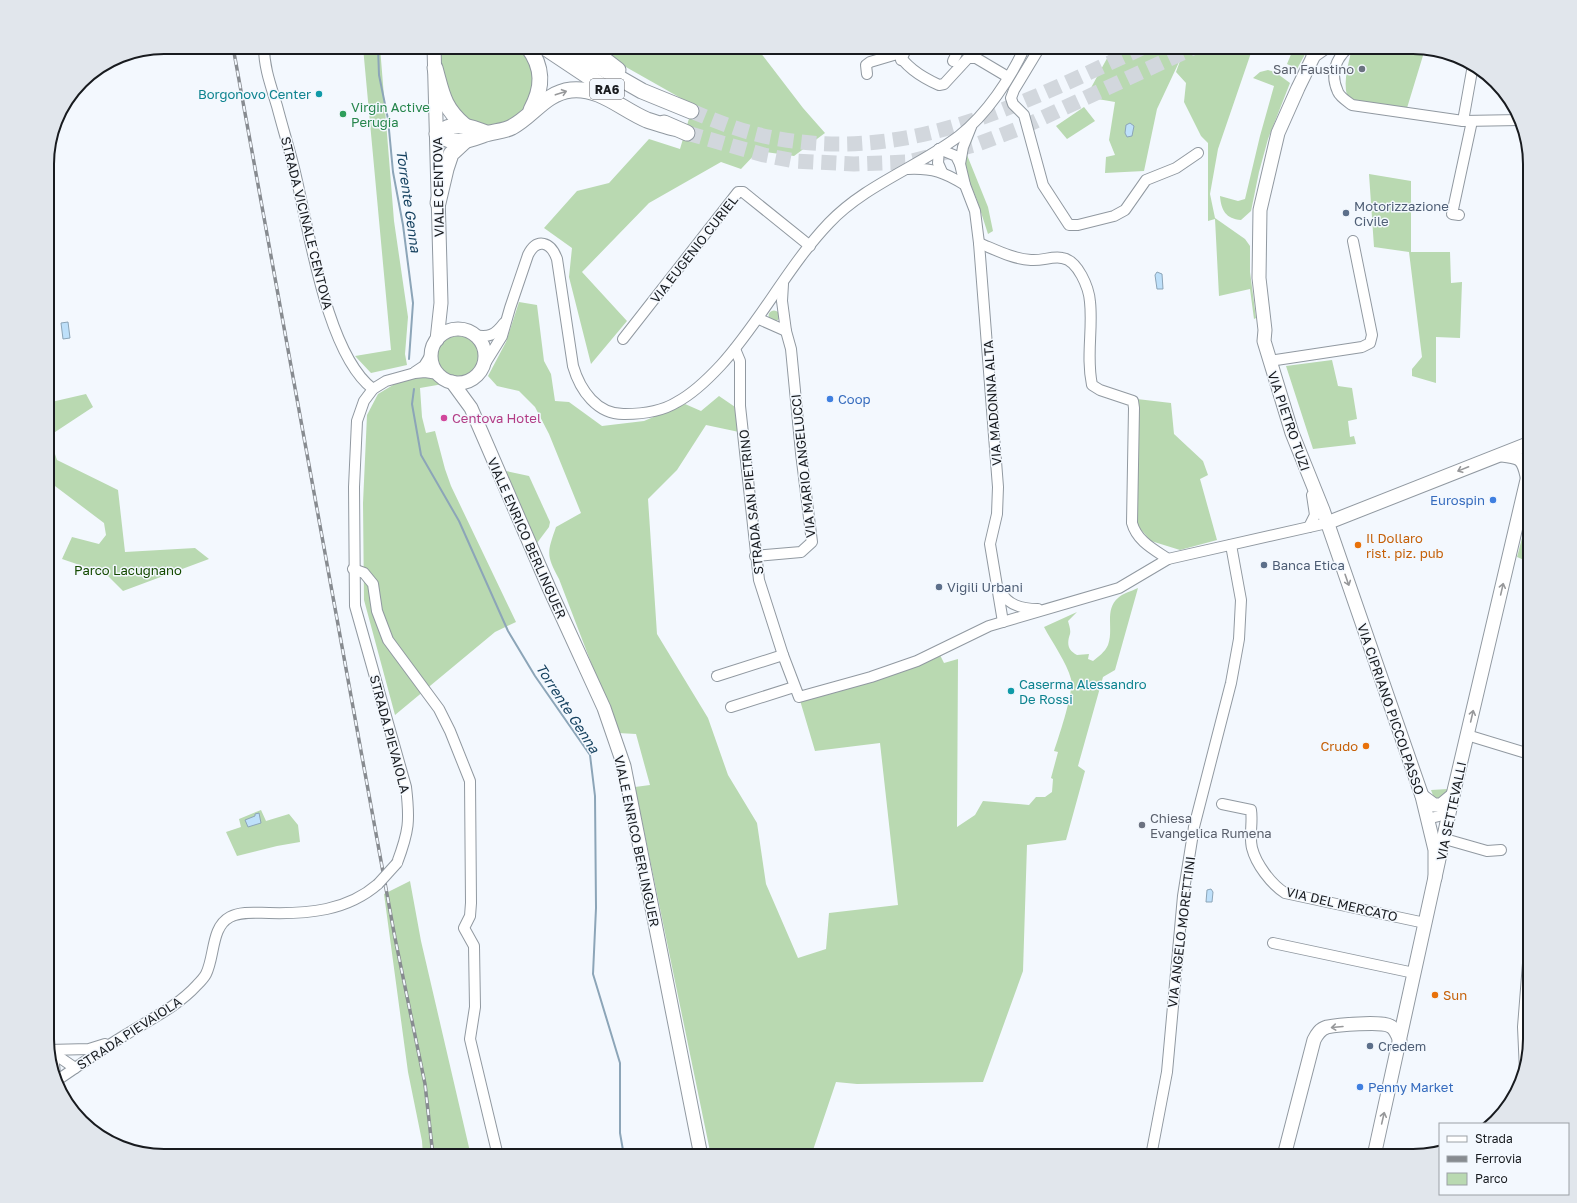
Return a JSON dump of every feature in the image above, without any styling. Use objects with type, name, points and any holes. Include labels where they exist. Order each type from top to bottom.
[{"type":"highway","points":[[528,114],[538,94],[541,77],[533,54]]},
{"type":"highway","name":"RA6","points":[[555,54],[638,109],[673,128],[687,133]]},
{"type":"highway","name":"RA6","points":[[577,54],[642,91],[686,110],[612,67],[602,54]]},
{"type":"highway","points":[[435,68],[444,101],[452,115],[464,125],[486,133]]},
{"type":"highway","points":[[436,134],[451,141],[465,141],[486,133],[500,132],[511,128],[550,97],[571,90],[584,90],[596,93],[611,99],[647,120],[673,128]]},
{"type":"highway","points":[[436,134],[445,128],[464,125]]},
{"type":"highway","points":[[438,203],[451,154],[465,141]]},
{"type":"main road","name":"VIALE CENTOVA","points":[[434,54],[441,303],[437,340]]},
{"type":"main road","name":"VIA PIETRO TUZI","points":[[1317,54],[1278,134],[1260,210],[1259,278],[1266,352],[1307,474],[1323,506]]},
{"type":"main road","name":"VIALE CENTOVA","points":[[441,303],[451,321],[460,329]]},
{"type":"main road","points":[[460,329],[474,335],[484,348],[484,364],[475,377],[471,395],[471,408],[452,382],[438,374],[434,368],[432,353],[437,340],[450,331],[460,329]]},
{"type":"main road","name":"VIA PIETRO TUZI","points":[[1265,330],[1271,341],[1327,523]]},
{"type":"main road","points":[[452,382],[466,382],[475,377]]},
{"type":"main road","name":"VIALE ENRICO BERLINGUER","points":[[471,408],[551,593],[604,708],[624,766],[700,1149]]},
{"type":"main road","name":"VIA CIPRIANO PICCOLPASSO","points":[[1440,841],[1427,819],[1422,796],[1327,523],[1523,446]]},
{"type":"main road","points":[[1500,455],[1520,458],[1523,462]]},
{"type":"main road","name":"VIA SETTEVALLI","points":[[1376,1149],[1435,878],[1440,841],[1451,808],[1523,497]]},
{"type":"main road","points":[[1323,506],[1334,513],[1350,514]]},
{"type":"main road","name":"VIA CIPRIANO PICCOLPASSO","points":[[1335,544],[1336,527],[1350,514]]},
{"type":"main road","points":[[1422,796],[1434,805],[1441,805],[1453,795]]},
{"type":"main road","points":[[1286,1149],[1314,1040],[1318,1032],[1326,1028],[1376,1023],[1394,1016],[1408,1002]]},
{"type":"main road","points":[[1376,1023],[1392,1026],[1400,1041]]},
{"type":"street","name":"STRADA VICINALE CENTOVA","points":[[265,54],[268,78],[293,165],[325,301],[335,330],[348,356],[366,384],[373,389]]},
{"type":"street","points":[[867,74],[866,65],[870,62],[894,54]]},
{"type":"street","points":[[898,54],[916,72],[939,85],[944,84],[968,58],[976,58],[1008,77]]},
{"type":"street","points":[[953,61],[956,54]]},
{"type":"street","name":"VIA MADONNA ALTA","points":[[735,349],[759,319],[810,246],[829,223],[844,209],[940,149],[971,126],[996,96],[1021,54]]},
{"type":"street","points":[[1036,54],[1014,90],[1011,98],[1013,104],[1024,115],[1043,185],[1069,225],[1078,225],[1107,218],[1125,210],[1146,180],[1176,168],[1198,153]]},
{"type":"street","points":[[1341,54],[1334,68],[1338,93],[1352,105],[1468,121],[1514,120]]},
{"type":"street","points":[[1459,215],[1452,214],[1468,121],[1472,72]]},
{"type":"street","name":"VIA MADONNA ALTA","points":[[971,126],[963,147],[960,164],[965,185],[975,211],[979,243],[998,487],[997,514],[990,544],[1003,622]]},
{"type":"street","points":[[942,172],[938,163],[940,149],[956,156],[960,164]]},
{"type":"street","name":"VIA MADONNA ALTA","points":[[906,170],[932,169],[942,172],[965,185]]},
{"type":"street","name":"VIA EUGENIO CURIEL","points":[[623,339],[738,192],[743,192],[810,246]]},
{"type":"street","points":[[1276,360],[1362,346],[1370,343],[1372,335],[1353,241]]},
{"type":"street","points":[[979,243],[1014,258],[1036,260],[1062,258],[1072,262],[1078,270],[1090,301],[1090,355],[1092,385],[1100,390],[1133,402],[1132,523],[1134,530],[1138,538],[1168,559]]},
{"type":"street","points":[[484,364],[502,336],[528,255],[532,248],[538,244],[545,244],[554,251],[557,259],[563,291],[568,338],[576,378],[594,404],[607,412],[640,414],[659,410],[676,403],[708,379],[735,349]]},
{"type":"street","name":"VIA MARIO ANGELUCCI","points":[[755,556],[801,552],[812,542],[801,453],[791,349],[783,311],[783,283]]},
{"type":"street","points":[[768,305],[779,307],[783,311]]},
{"type":"street","points":[[759,319],[786,331]]},
{"type":"street","points":[[474,335],[489,336],[498,331],[506,322]]},
{"type":"street","name":"STRADA SAN PIETRINO","points":[[735,349],[740,361],[740,406],[755,556],[759,580],[783,655],[799,697],[871,677],[917,661],[984,628],[1003,622]]},
{"type":"street","points":[[415,373],[424,366],[432,353]]},
{"type":"street","points":[[373,389],[386,382],[415,373],[425,372],[438,374]]},
{"type":"street","name":"STRADA PIEVAIOLA","points":[[61,1078],[182,1000],[206,975],[218,928],[224,920],[244,913],[303,913],[329,909],[352,901],[367,893],[378,884],[397,862],[407,838],[409,815],[406,787],[359,625],[355,606],[353,569],[357,421],[360,409],[373,389]]},
{"type":"street","points":[[1307,474],[1315,506],[1315,515],[1309,527]]},
{"type":"street","points":[[1003,622],[1119,588],[1168,559],[1327,523]]},
{"type":"street","name":"VIA ANGELO MORETTINI","points":[[1152,1149],[1167,1072],[1183,896],[1194,827],[1231,683],[1239,639],[1241,600],[1231,545]]},
{"type":"street","points":[[353,569],[364,573],[369,577],[375,592],[381,623],[388,640],[432,698],[450,730],[470,781],[469,839],[471,903],[470,916],[464,928],[474,946],[475,1007],[470,1039],[496,1149]]},
{"type":"street","points":[[997,584],[1002,594],[1012,604],[1029,609],[1044,609]]},
{"type":"street","points":[[717,676],[783,655]]},
{"type":"street","points":[[731,706],[794,686]]},
{"type":"street","points":[[1467,735],[1523,751]]},
{"type":"street","name":"VIA DEL MERCATO","points":[[1222,804],[1251,810],[1252,847],[1254,852],[1269,878],[1276,887],[1285,893],[1425,923]]},
{"type":"street","points":[[1427,819],[1439,816],[1451,808]]},
{"type":"street","points":[[1440,841],[1487,851],[1501,850]]},
{"type":"street","points":[[1273,943],[1414,973]]},
{"type":"street","points":[[54,1050],[90,1049],[118,1040]]},
{"type":"street","points":[[63,1050],[73,1059],[75,1068]]},
{"type":"street","points":[[55,1055],[75,1068]]},
{"type":"green space","points":[[364,54],[381,54],[394,221],[408,317],[405,354],[407,365],[371,373],[355,356],[391,350]]},
{"type":"green space","points":[[440,54],[526,54],[537,76],[522,115],[502,126],[480,128],[451,106],[442,80]]},
{"type":"green space","points":[[608,54],[762,54],[803,108],[825,133],[794,156],[758,151],[741,169],[721,162],[649,203],[582,272],[627,321],[591,364],[569,277],[572,248],[544,228],[577,191],[609,183],[649,139],[680,149],[693,105],[610,58]]},
{"type":"green space","points":[[1109,54],[1181,54],[1180,60],[1157,109],[1144,171],[1105,173],[1106,157],[1115,155],[1109,140],[1115,102],[1086,97]]},
{"type":"green space","points":[[1182,54],[1251,54],[1218,149],[1210,194],[1215,218],[1245,239],[1250,246],[1250,272],[1256,318],[1254,319],[1250,289],[1219,296],[1215,219],[1208,221],[1208,143],[1201,136],[1184,102],[1186,83],[1176,72]]},
{"type":"green space","points":[[1291,54],[1305,54],[1297,69],[1287,64]]},
{"type":"green space","points":[[1350,54],[1423,54],[1407,108],[1361,103],[1347,96],[1346,77]]},
{"type":"green space","points":[[1268,70],[1275,72],[1290,83],[1268,139],[1251,211],[1241,220],[1232,218],[1225,213],[1220,196],[1238,201],[1245,199],[1274,86],[1253,78],[1260,72]]},
{"type":"green space","points":[[1084,107],[1095,121],[1067,139],[1056,126]]},
{"type":"green space","points":[[976,128],[967,155],[988,207],[993,231],[988,234],[977,200],[964,168],[967,144]]},
{"type":"green space","points":[[1369,174],[1411,181],[1411,252],[1450,252],[1451,283],[1462,282],[1460,338],[1436,337],[1436,383],[1412,376],[1412,369],[1422,357],[1409,252],[1374,247]]},
{"type":"green space","points":[[519,302],[537,305],[544,361],[551,374],[555,401],[569,402],[602,426],[644,421],[685,404],[701,411],[719,396],[738,409],[739,432],[706,425],[677,470],[648,499],[657,634],[708,718],[728,775],[757,823],[766,884],[798,958],[826,949],[829,913],[898,905],[880,743],[815,751],[799,697],[924,657],[940,655],[944,663],[958,659],[957,827],[975,815],[983,801],[1029,805],[1036,797],[1045,797],[1052,792],[1053,779],[1051,778],[1058,752],[1054,751],[1066,714],[1071,685],[1071,679],[1066,666],[1044,627],[1077,612],[1068,621],[1070,631],[1068,640],[1069,646],[1071,651],[1077,655],[1089,654],[1088,659],[1093,661],[1107,648],[1110,639],[1110,614],[1114,603],[1122,595],[1138,588],[1115,670],[1103,677],[1078,766],[1085,771],[1066,840],[1027,845],[1023,971],[983,1082],[857,1084],[836,1082],[813,1149],[710,1149],[635,787],[650,785],[636,734],[618,733],[550,559],[549,554],[551,543],[556,527],[581,513],[549,434],[535,407],[519,391],[497,386],[488,376],[506,342]]},
{"type":"green space","points":[[772,311],[776,311],[778,312],[778,320],[772,321],[769,318],[769,314]]},
{"type":"green space","points":[[454,336],[462,336],[473,342],[479,353],[479,361],[473,372],[462,378],[454,378],[443,372],[437,361],[437,353],[443,342]]},
{"type":"green space","points":[[1332,360],[1338,386],[1352,388],[1357,419],[1348,421],[1350,437],[1354,436],[1356,444],[1313,449],[1286,366]]},
{"type":"green space","points":[[420,375],[432,377],[443,384],[420,388],[422,417],[426,433],[435,431],[451,486],[516,622],[495,632],[395,715],[364,600],[363,503],[367,415],[378,394],[398,382]]},
{"type":"green space","name":"Parco Lacugnano","points":[[86,394],[93,407],[54,433],[54,401]]},
{"type":"green space","points":[[1137,399],[1171,403],[1174,434],[1203,461],[1208,475],[1200,479],[1217,540],[1180,550],[1151,541],[1135,523]]},
{"type":"green space","name":"Parco Lacugnano","points":[[54,451],[57,460],[118,490],[125,552],[195,548],[209,559],[123,591],[106,574],[62,559],[72,537],[99,544],[106,535],[104,523],[54,485]]},
{"type":"green space","points":[[506,471],[529,476],[550,522],[549,527],[537,543]]},
{"type":"green space","points":[[1523,534],[1523,560],[1517,557]]},
{"type":"green space","points":[[1448,789],[1448,795],[1440,799],[1434,798],[1431,790]]},
{"type":"green space","points":[[261,810],[266,821],[289,814],[298,825],[300,842],[237,856],[226,832],[241,827],[239,819]]},
{"type":"green space","points":[[410,881],[421,941],[469,1149],[423,1149],[408,1072],[384,894]]},
{"type":"water","points":[[1130,123],[1134,126],[1132,136],[1127,137],[1125,133],[1126,125]]},
{"type":"water","points":[[1157,272],[1162,274],[1163,289],[1157,289],[1155,275]]},
{"type":"water","points":[[68,322],[70,338],[63,339],[61,323]]},
{"type":"water","points":[[259,813],[261,823],[248,827],[245,820]]},
{"type":"water","points":[[1211,889],[1213,892],[1212,902],[1206,902],[1207,890]]},
{"type":"waterway","name":"Torrente Genna","points":[[378,54],[379,75],[388,119],[393,172],[403,225],[413,303],[409,359]]},
{"type":"waterway","name":"Torrente Genna","points":[[414,389],[412,404],[421,455],[459,521],[508,631],[535,676],[590,755],[595,796],[596,908],[593,974],[620,1063],[620,1133],[623,1149]]},
{"type":"tunnel","points":[[691,111],[742,130],[774,138],[824,144],[873,142],[920,135],[965,123],[1010,107],[1129,54]]},
{"type":"tunnel","points":[[687,133],[764,155],[795,161],[854,164],[908,162],[978,144],[1023,127],[1180,54]]},
{"type":"railway","points":[[234,54],[395,938],[425,1084],[432,1149]]},
{"type":"place","name":"San Faustino","points":[[1362,69]]},
{"type":"place","name":"Borgonovo Center","points":[[319,94]]},
{"type":"place","name":"Virgin Active Perugia","points":[[343,114]]},
{"type":"place","name":"Motorizzazione Civile","points":[[1346,213]]},
{"type":"place","name":"Coop","points":[[830,399]]},
{"type":"place","name":"Centova Hotel","points":[[444,418]]},
{"type":"place","name":"Eurospin","points":[[1493,500]]},
{"type":"place","name":"Il Dollaro rist. piz. pub","points":[[1358,545]]},
{"type":"place","name":"Banca Etica","points":[[1264,565]]},
{"type":"place","name":"Vigili Urbani","points":[[939,587]]},
{"type":"place","name":"Caserma Alessandro De Rossi","points":[[1011,691]]},
{"type":"place","name":"Crudo","points":[[1366,746]]},
{"type":"place","name":"Chiesa Evangelica Rumena","points":[[1142,825]]},
{"type":"place","name":"Sun","points":[[1435,995]]},
{"type":"place","name":"Credem","points":[[1370,1046]]},
{"type":"place","name":"Penny Market","points":[[1360,1087]]}]
